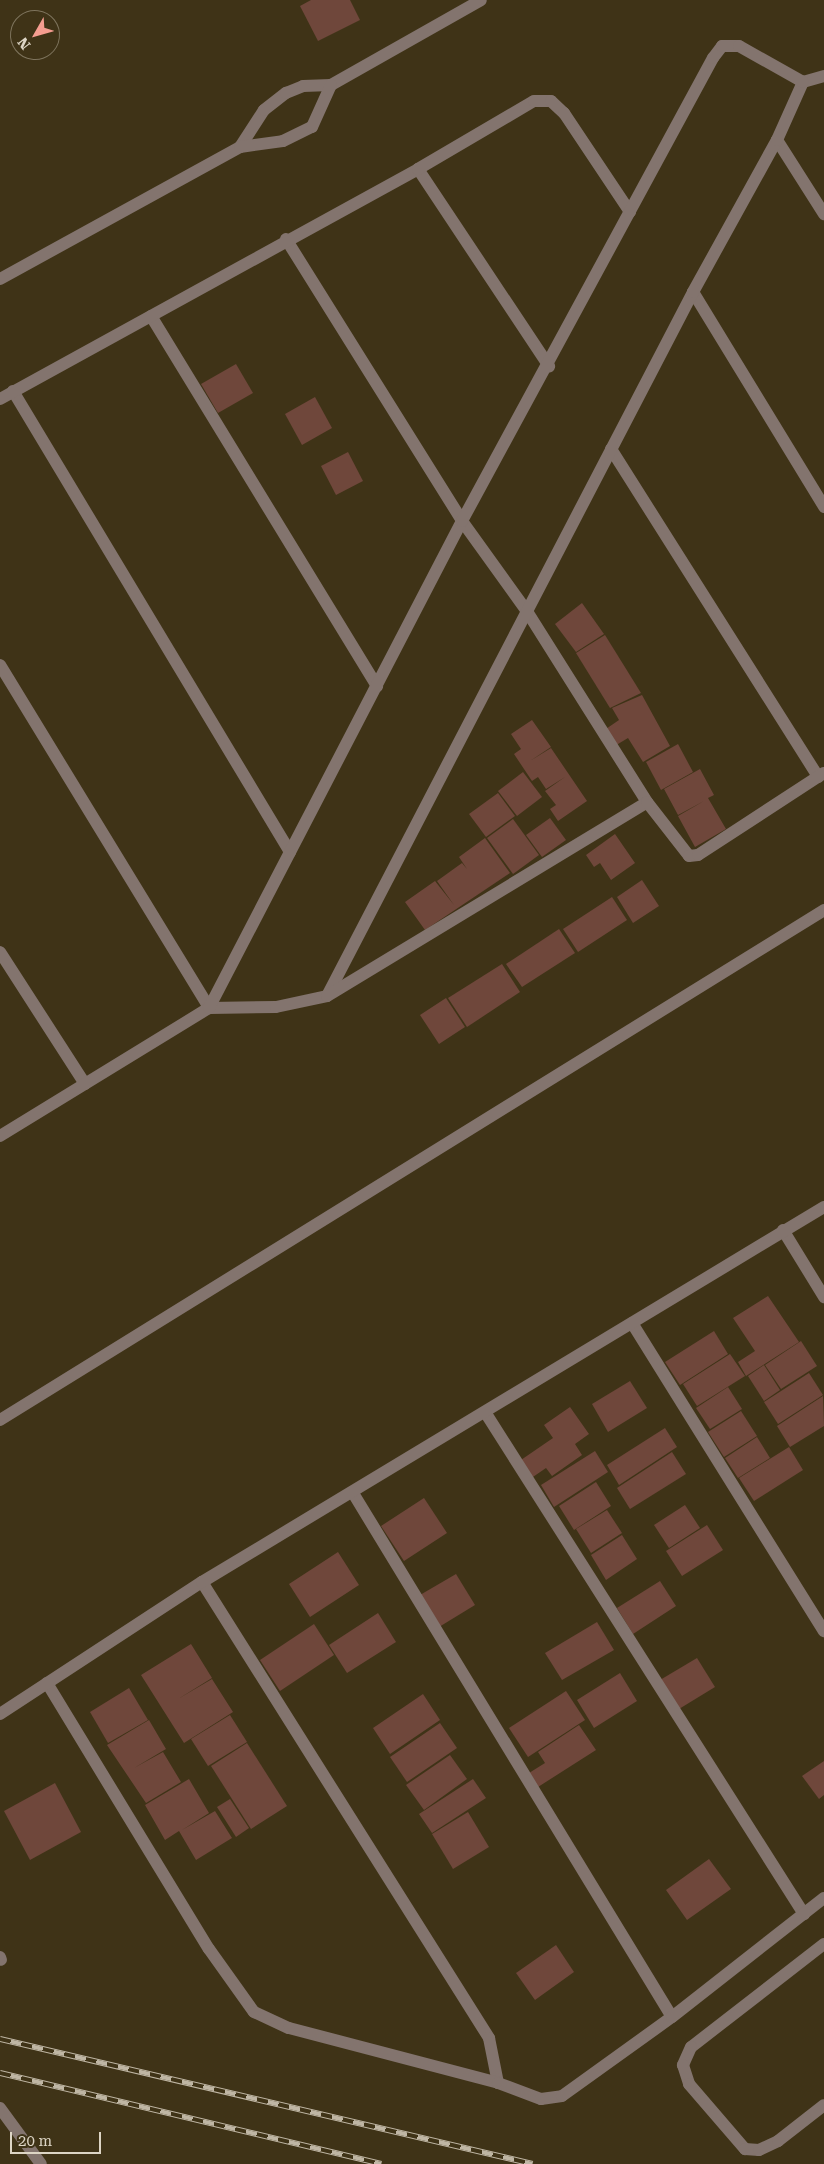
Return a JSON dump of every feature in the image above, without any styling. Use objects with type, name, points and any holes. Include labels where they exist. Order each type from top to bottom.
[{"type":"street","points":[[240,147],[264,110],[286,93],[304,86],[331,85],[481,0]]},
{"type":"street","points":[[210,1008],[462,521],[549,366],[630,212],[722,46],[739,46],[803,82],[824,76]]},
{"type":"street","points":[[327,996],[528,613],[693,292],[777,140],[803,82]]},
{"type":"street","points":[[0,279],[240,147],[283,141],[312,127],[331,85]]},
{"type":"street","points":[[0,399],[152,316],[286,239],[418,169],[534,101],[551,101],[564,113],[630,212]]},
{"type":"street","points":[[777,140],[824,214]]},
{"type":"street","points":[[418,169],[549,366]]},
{"type":"street","points":[[286,239],[462,521],[528,613],[647,802],[689,856],[698,855],[821,775],[611,449]]},
{"type":"street","points":[[693,292],[824,507]]},
{"type":"street","points":[[152,316],[377,686]]},
{"type":"street","points":[[13,392],[290,852]]},
{"type":"street","points":[[0,665],[210,1008]]},
{"type":"street","points":[[0,1136],[210,1008],[276,1007],[327,996],[647,802]]},
{"type":"street","points":[[0,1420],[824,910]]},
{"type":"street","points":[[0,952],[85,1084]]},
{"type":"street","points":[[0,1714],[202,1582],[824,1206]]},
{"type":"street","points":[[783,1230],[824,1297]]},
{"type":"street","points":[[632,1323],[824,1631]]},
{"type":"street","points":[[485,1412],[804,1914]]},
{"type":"street","points":[[353,1492],[672,2017]]},
{"type":"street","points":[[202,1582],[489,2038],[498,2083]]},
{"type":"street","points":[[47,1682],[209,1949],[254,2012],[290,2028],[498,2083],[540,2100],[562,2096],[672,2017],[824,1898]]},
{"type":"street","points":[[824,1944],[691,2047],[683,2065],[689,2084],[745,2149],[759,2150],[778,2141],[824,2105]]},
{"type":"street","points":[[0,2108],[41,2164]]},
{"type":"building","points":[[311,0],[350,0],[360,20],[318,41],[300,6]]},
{"type":"building","points":[[236,364],[253,393],[218,413],[201,384]]},
{"type":"building","points":[[315,397],[332,428],[302,445],[285,414]]},
{"type":"building","points":[[348,452],[363,481],[336,495],[321,466]]},
{"type":"building","points":[[582,603],[604,634],[576,652],[555,624]]},
{"type":"building","points":[[605,635],[641,693],[610,708],[576,653]]},
{"type":"building","points":[[642,695],[670,746],[643,762],[628,738],[613,747],[603,731],[619,720],[612,708]]},
{"type":"building","points":[[532,720],[551,747],[530,761],[551,748],[587,801],[558,821],[550,809],[556,805],[545,791],[565,777],[546,789],[538,777],[532,781],[514,754],[521,749],[511,734]]},
{"type":"building","points":[[678,744],[693,772],[661,790],[646,762]]},
{"type":"building","points":[[700,769],[714,795],[708,798],[726,829],[695,847],[678,816],[704,801],[678,815],[664,789]]},
{"type":"building","points":[[523,772],[542,797],[517,816],[498,791]]},
{"type":"building","points":[[498,793],[515,816],[486,837],[469,814]]},
{"type":"building","points":[[550,818],[566,840],[542,857],[526,835]]},
{"type":"building","points":[[513,819],[539,855],[513,874],[487,838]]},
{"type":"building","points":[[615,834],[635,863],[611,880],[600,863],[594,867],[586,855]]},
{"type":"building","points":[[485,838],[510,873],[425,930],[405,902],[435,881],[454,905],[437,881],[462,863],[467,869],[459,857]]},
{"type":"building","points":[[642,880],[659,906],[633,923],[617,897]]},
{"type":"building","points":[[612,897],[627,920],[578,952],[563,929]]},
{"type":"building","points":[[559,929],[575,953],[522,987],[506,964]]},
{"type":"building","points":[[502,964],[520,992],[467,1027],[448,998]]},
{"type":"building","points":[[446,998],[465,1027],[439,1044],[420,1015]]},
{"type":"building","points":[[768,1296],[799,1342],[746,1376],[738,1362],[755,1351],[733,1318]]},
{"type":"building","points":[[714,1331],[728,1354],[680,1385],[665,1362]]},
{"type":"building","points":[[801,1341],[817,1366],[781,1389],[765,1365]]},
{"type":"building","points":[[730,1354],[745,1376],[697,1406],[683,1384]]},
{"type":"building","points":[[764,1365],[780,1390],[764,1401],[748,1376]]},
{"type":"building","points":[[809,1373],[823,1395],[778,1424],[764,1402]]},
{"type":"building","points":[[630,1381],[647,1408],[608,1432],[592,1404]]},
{"type":"building","points":[[728,1387],[742,1409],[710,1429],[696,1408]]},
{"type":"building","points":[[823,1396],[824,1426],[790,1447],[777,1426]]},
{"type":"building","points":[[570,1407],[589,1434],[575,1444],[582,1455],[552,1476],[546,1468],[530,1479],[518,1462],[553,1438],[544,1425]]},
{"type":"building","points":[[741,1411],[757,1436],[724,1457],[708,1432]]},
{"type":"building","points":[[665,1428],[677,1447],[619,1485],[607,1465]]},
{"type":"building","points":[[757,1437],[770,1458],[738,1478],[725,1458]]},
{"type":"building","points":[[789,1447],[803,1470],[754,1501],[739,1478]]},
{"type":"building","points":[[595,1451],[608,1472],[554,1507],[541,1485]]},
{"type":"building","points":[[672,1452],[686,1474],[630,1509],[617,1488]]},
{"type":"building","points":[[596,1482],[611,1506],[574,1530],[559,1506]]},
{"type":"building","points":[[424,1498],[447,1533],[404,1561],[381,1526]]},
{"type":"building","points":[[685,1505],[700,1528],[669,1548],[654,1525]]},
{"type":"building","points":[[607,1510],[622,1533],[591,1553],[576,1529]]},
{"type":"building","points":[[707,1525],[723,1550],[682,1576],[666,1551]]},
{"type":"building","points":[[622,1535],[637,1559],[606,1580],[591,1555]]},
{"type":"building","points":[[338,1552],[359,1585],[310,1617],[289,1584]]},
{"type":"building","points":[[456,1574],[475,1605],[439,1627],[420,1595]]},
{"type":"building","points":[[660,1581],[676,1606],[633,1634],[617,1608]]},
{"type":"building","points":[[378,1613],[396,1642],[347,1673],[329,1645]]},
{"type":"building","points":[[597,1622],[614,1650],[562,1680],[545,1653]]},
{"type":"building","points":[[314,1624],[334,1655],[280,1691],[260,1660]]},
{"type":"building","points":[[191,1644],[212,1678],[178,1699],[212,1679],[233,1712],[184,1743],[141,1675]]},
{"type":"building","points":[[697,1658],[715,1687],[679,1709],[660,1680]]},
{"type":"building","points":[[620,1673],[637,1701],[594,1728],[577,1700]]},
{"type":"building","points":[[129,1688],[148,1720],[108,1743],[90,1712]]},
{"type":"building","points":[[566,1691],[585,1720],[528,1757],[509,1728]]},
{"type":"building","points":[[423,1694],[440,1720],[390,1754],[373,1728]]},
{"type":"building","points":[[230,1715],[247,1742],[208,1766],[191,1739]]},
{"type":"building","points":[[149,1720],[166,1749],[134,1768],[163,1752],[181,1782],[146,1803],[107,1745]]},
{"type":"building","points":[[440,1723],[457,1748],[407,1782],[390,1757]]},
{"type":"building","points":[[579,1725],[596,1750],[538,1787],[529,1773],[545,1763],[538,1752]]},
{"type":"building","points":[[247,1743],[287,1806],[251,1829],[211,1766]]},
{"type":"building","points":[[450,1755],[467,1779],[424,1810],[406,1785]]},
{"type":"building","points":[[824,1761],[824,1795],[819,1799],[802,1776]]},
{"type":"building","points":[[189,1779],[209,1813],[182,1830],[215,1811],[232,1838],[196,1860],[179,1831],[165,1840],[145,1805]]},
{"type":"building","points":[[473,1779],[486,1798],[432,1833],[419,1814]]},
{"type":"building","points":[[55,1783],[81,1832],[30,1860],[4,1811]]},
{"type":"building","points":[[230,1799],[249,1828],[236,1837],[217,1807]]},
{"type":"building","points":[[468,1812],[489,1847],[453,1869],[432,1834]]},
{"type":"building","points":[[709,1859],[731,1889],[687,1920],[666,1890]]},
{"type":"building","points":[[556,1945],[574,1972],[535,2000],[516,1973]]},
{"type":"railway","points":[[0,2039],[533,2164]]},
{"type":"railway","points":[[0,2073],[381,2164]]}]
